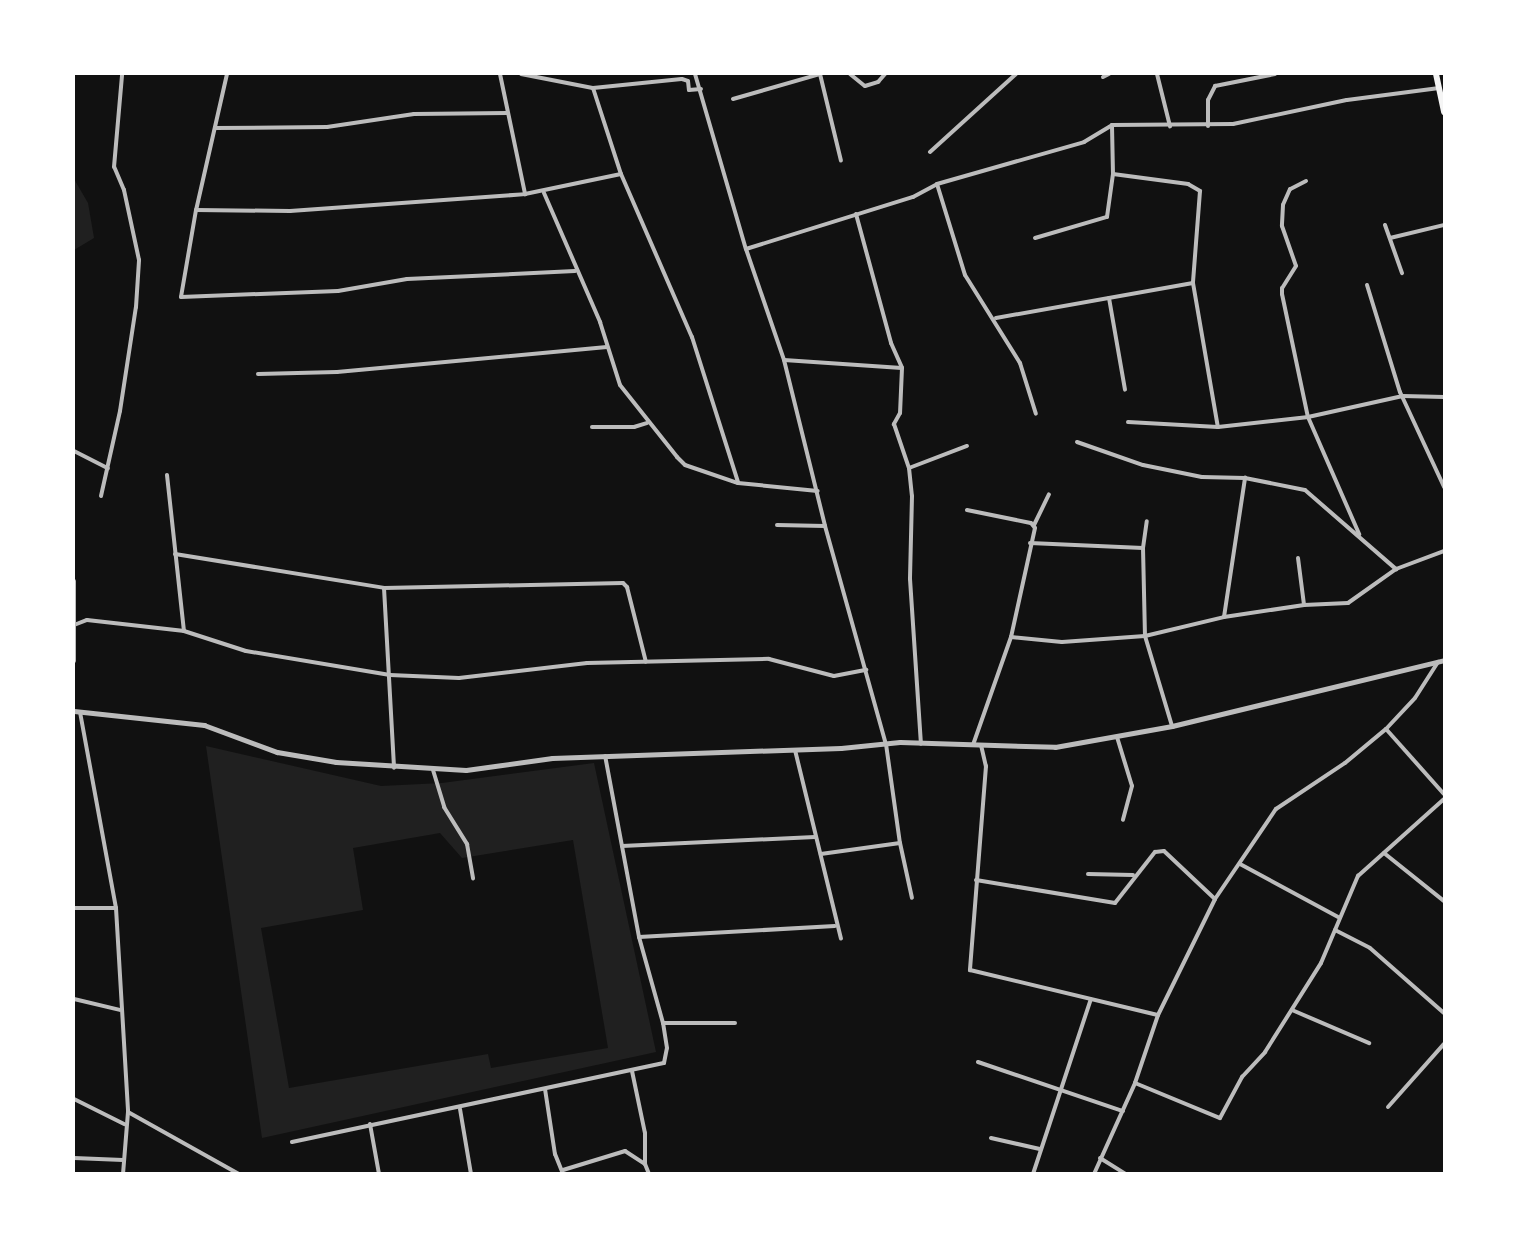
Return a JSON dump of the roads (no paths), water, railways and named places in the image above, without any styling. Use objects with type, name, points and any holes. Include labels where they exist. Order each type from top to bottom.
[{"type":"main road","points":[[1436,74],[1441,83],[1444,112]]},
{"type":"street","points":[[227,74],[196,210],[181,297],[315,292],[407,279],[575,271]]},
{"type":"street","points":[[500,74],[525,195]]},
{"type":"street","points":[[521,74],[593,88],[682,79],[688,81],[689,90],[700,89]]},
{"type":"street","points":[[695,74],[746,249],[784,360],[825,525],[886,744],[900,843],[912,898]]},
{"type":"street","points":[[733,99],[820,74],[841,161]]},
{"type":"street","points":[[850,74],[865,86],[878,82],[885,74]]},
{"type":"street","points":[[930,152],[1016,74]]},
{"type":"street","points":[[1103,77],[1109,74]]},
{"type":"street","points":[[1157,74],[1170,126]]},
{"type":"street","points":[[1208,126],[1208,100],[1215,86],[1275,74]]},
{"type":"street","points":[[101,496],[133,340],[139,260],[124,190],[114,167],[122,75]]},
{"type":"street","points":[[746,249],[913,198],[936,184],[1084,142],[1112,125],[1208,126],[1441,83]]},
{"type":"street","points":[[593,88],[621,174],[692,337],[738,483]]},
{"type":"street","points":[[215,128],[327,127],[414,114],[507,113]]},
{"type":"street","points":[[1035,238],[1107,216],[1113,174],[1112,125]]},
{"type":"street","points":[[196,210],[290,211],[525,195],[544,193],[621,174]]},
{"type":"street","points":[[1113,174],[1188,184],[1200,191],[1193,283],[1218,427]]},
{"type":"street","points":[[1306,181],[1290,189],[1281,217],[1296,266],[1282,288],[1282,294],[1308,417],[1359,534]]},
{"type":"street","points":[[936,184],[965,275],[996,318],[1024,372],[1036,414]]},
{"type":"street","points":[[544,193],[575,271],[600,322],[620,385],[647,423],[685,465],[738,483],[818,491]]},
{"type":"street","points":[[856,214],[891,343],[902,368],[900,413],[894,424],[909,468],[910,579],[921,745]]},
{"type":"street","points":[[1385,225],[1402,273]]},
{"type":"street","points":[[1389,238],[1444,225]]},
{"type":"street","points":[[996,318],[1193,283]]},
{"type":"street","points":[[1367,285],[1403,396],[1444,487]]},
{"type":"street","points":[[1109,298],[1125,390]]},
{"type":"street","points":[[258,374],[337,372],[607,347]]},
{"type":"street","points":[[784,360],[902,368]]},
{"type":"street","points":[[1128,422],[1218,427],[1308,417],[1403,396],[1444,397]]},
{"type":"street","points":[[592,426],[634,427],[647,423]]},
{"type":"street","points":[[1077,442],[1143,465],[1202,477],[1245,478],[1305,490],[1359,534],[1396,569]]},
{"type":"street","points":[[909,468],[967,446]]},
{"type":"street","points":[[74,451],[108,468]]},
{"type":"street","points":[[167,475],[184,631]]},
{"type":"street","points":[[1224,617],[1245,478]]},
{"type":"street","points":[[973,745],[1011,637],[1034,525],[1049,494]]},
{"type":"street","points":[[967,510],[1034,525]]},
{"type":"street","points":[[1147,521],[1143,548],[1145,636],[1173,726]]},
{"type":"street","points":[[777,525],[825,525]]},
{"type":"street","points":[[1030,543],[1143,548]]},
{"type":"street","points":[[1011,637],[1062,642],[1145,636],[1224,617],[1304,604],[1348,603],[1396,569],[1444,551]]},
{"type":"street","points":[[176,554],[384,588],[622,583],[627,586],[646,662]]},
{"type":"street","points":[[1298,558],[1304,604]]},
{"type":"street","points":[[74,581],[74,662]]},
{"type":"street","points":[[384,588],[394,768]]},
{"type":"street","points":[[74,625],[87,620],[184,631],[246,651],[286,654],[342,669],[390,675],[459,678],[587,663],[769,659],[834,676],[866,670]]},
{"type":"street","points":[[123,1173],[124,1125],[128,1112],[120,1010],[116,908],[77,712],[204,725],[277,752],[394,768],[433,770],[605,755],[795,750],[886,744],[1055,747],[1173,726],[1441,661]]},
{"type":"street","points":[[1094,1173],[1124,1111],[1158,1015],[1215,898],[1281,804],[1345,764],[1386,729],[1415,698],[1441,661]]},
{"type":"street","points":[[1386,729],[1444,794]]},
{"type":"street","points":[[1117,737],[1132,786],[1123,820]]},
{"type":"street","points":[[981,745],[986,766],[970,970],[1158,1015]]},
{"type":"street","points":[[795,750],[821,854],[835,926],[841,938]]},
{"type":"street","points":[[292,1142],[370,1124],[460,1109],[664,1063],[667,1048],[663,1023],[639,937],[605,755]]},
{"type":"street","points":[[433,770],[444,807],[467,844],[473,878]]},
{"type":"street","points":[[1135,1083],[1220,1118],[1242,1077],[1265,1052],[1321,963],[1338,917],[1358,876],[1444,799]]},
{"type":"street","points":[[622,846],[816,837]]},
{"type":"street","points":[[821,854],[900,843]]},
{"type":"street","points":[[976,880],[1109,903],[1120,899],[1134,875],[1155,852],[1164,851],[1215,898]]},
{"type":"street","points":[[1384,853],[1444,901]]},
{"type":"street","points":[[1240,864],[1338,917]]},
{"type":"street","points":[[1088,874],[1134,875]]},
{"type":"street","points":[[74,908],[116,908]]},
{"type":"street","points":[[639,937],[835,926]]},
{"type":"street","points":[[1335,930],[1370,948],[1444,1013]]},
{"type":"street","points":[[74,999],[120,1010]]},
{"type":"street","points":[[1033,1173],[1091,999]]},
{"type":"street","points":[[1292,1010],[1369,1043]]},
{"type":"street","points":[[663,1023],[735,1023]]},
{"type":"street","points":[[1388,1107],[1444,1044]]},
{"type":"street","points":[[978,1062],[1124,1111]]},
{"type":"street","points":[[632,1071],[645,1133],[645,1164],[649,1173]]},
{"type":"street","points":[[545,1089],[555,1154],[563,1172],[625,1151],[645,1164]]},
{"type":"street","points":[[74,1099],[124,1125]]},
{"type":"street","points":[[460,1109],[471,1173]]},
{"type":"street","points":[[128,1112],[238,1173]]},
{"type":"street","points":[[370,1124],[379,1173]]},
{"type":"street","points":[[991,1138],[1040,1149]]},
{"type":"street","points":[[74,1158],[123,1160]]},
{"type":"street","points":[[1100,1158],[1126,1173]]}]
